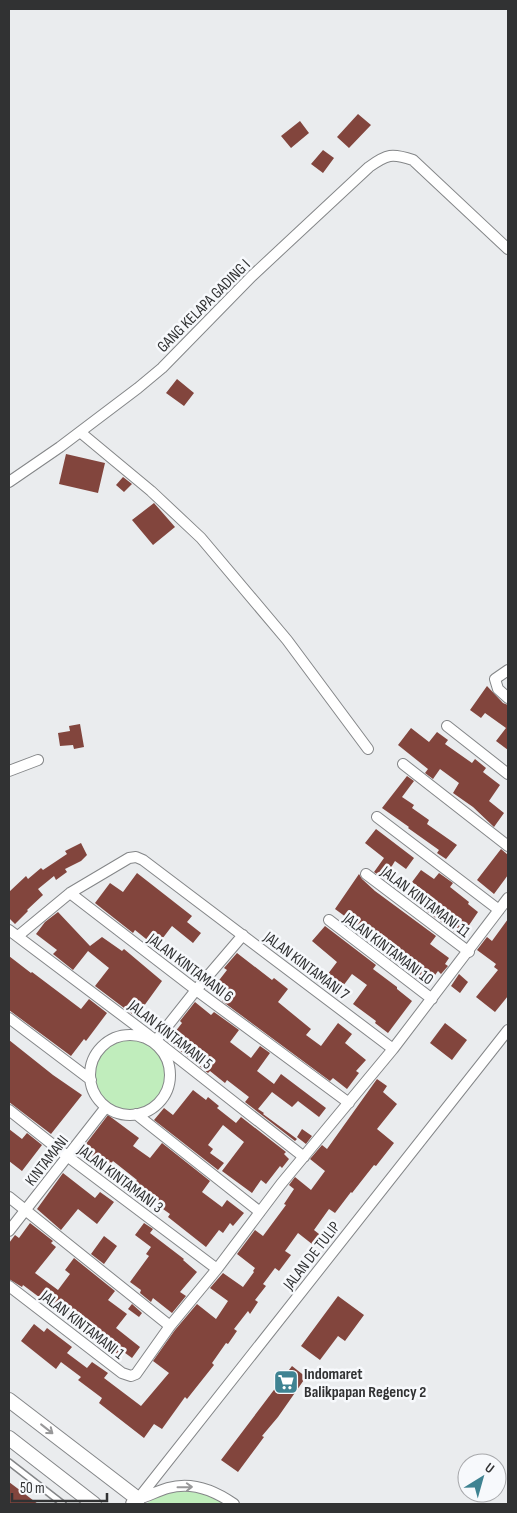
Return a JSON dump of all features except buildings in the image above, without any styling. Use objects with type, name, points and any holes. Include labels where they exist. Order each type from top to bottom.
[{"type":"street","name":"GANG KELAPA GADING I","points":[[9,482],[80,432],[162,368],[252,276],[369,167],[382,158],[393,155],[413,160],[508,249]]},
{"type":"street","points":[[80,432],[152,491],[201,538],[287,640],[368,749]]},
{"type":"street","points":[[505,696],[498,689],[495,679],[508,670]]},
{"type":"street","points":[[447,726],[508,774]]},
{"type":"street","points":[[9,770],[38,760]]},
{"type":"street","points":[[404,764],[508,846]]},
{"type":"street","points":[[377,817],[500,910]]},
{"type":"street","points":[[18,936],[70,893],[129,858],[136,857],[143,860],[243,936]]},
{"type":"street","name":"JALAN KINTAMANI 11","points":[[366,874],[468,952]]},
{"type":"street","name":"JALAN KINTAMANI 6","points":[[70,893],[196,990],[349,1103]]},
{"type":"street","points":[[9,1197],[170,1326],[217,1270],[281,1184],[393,1049],[508,898]]},
{"type":"street","name":"JALAN KINTAMANI 10","points":[[329,920],[432,999]]},
{"type":"street","name":"JALAN KINTAMANI 5","points":[[9,930],[304,1157]]},
{"type":"street","name":"JALAN KINTAMANI 7","points":[[155,1041],[243,936],[393,1049]]},
{"type":"street","points":[[9,1018],[90,1080]]},
{"type":"street","name":"JALAN DE TULIP","points":[[136,1501],[508,1030]]},
{"type":"street","points":[[124,1035],[135,1035],[155,1041],[167,1059],[170,1069],[168,1090],[163,1099],[146,1112],[136,1114],[126,1115],[106,1107],[96,1095],[90,1080],[93,1060],[105,1043],[124,1035]]},
{"type":"street","name":"KINTAMANI","points":[[9,1231],[106,1107]]},
{"type":"street","name":"JALAN KINTAMANI 3","points":[[9,1110],[217,1270]]},
{"type":"street","points":[[136,1114],[260,1212]]},
{"type":"street","name":"JALAN KINTAMANI 1","points":[[9,1286],[122,1373],[131,1376],[136,1374],[170,1326]]},
{"type":"street","points":[[9,1400],[136,1501],[168,1488],[186,1486],[203,1488],[220,1494],[234,1504]]},
{"type":"street","points":[[9,1438],[94,1504]]},
{"type":"lane","points":[[9,1462],[63,1504]]},
{"type":"green space","points":[[131,1038],[151,1044],[161,1054],[167,1074],[161,1094],[151,1104],[131,1110],[111,1104],[101,1094],[95,1074],[101,1054],[111,1044]]},
{"type":"green space","points":[[179,1491],[209,1495],[226,1504],[146,1504],[158,1496]]},
{"type":"place","name":"Indomaret Balikpapan Regency 2","points":[[286,1382]]}]
